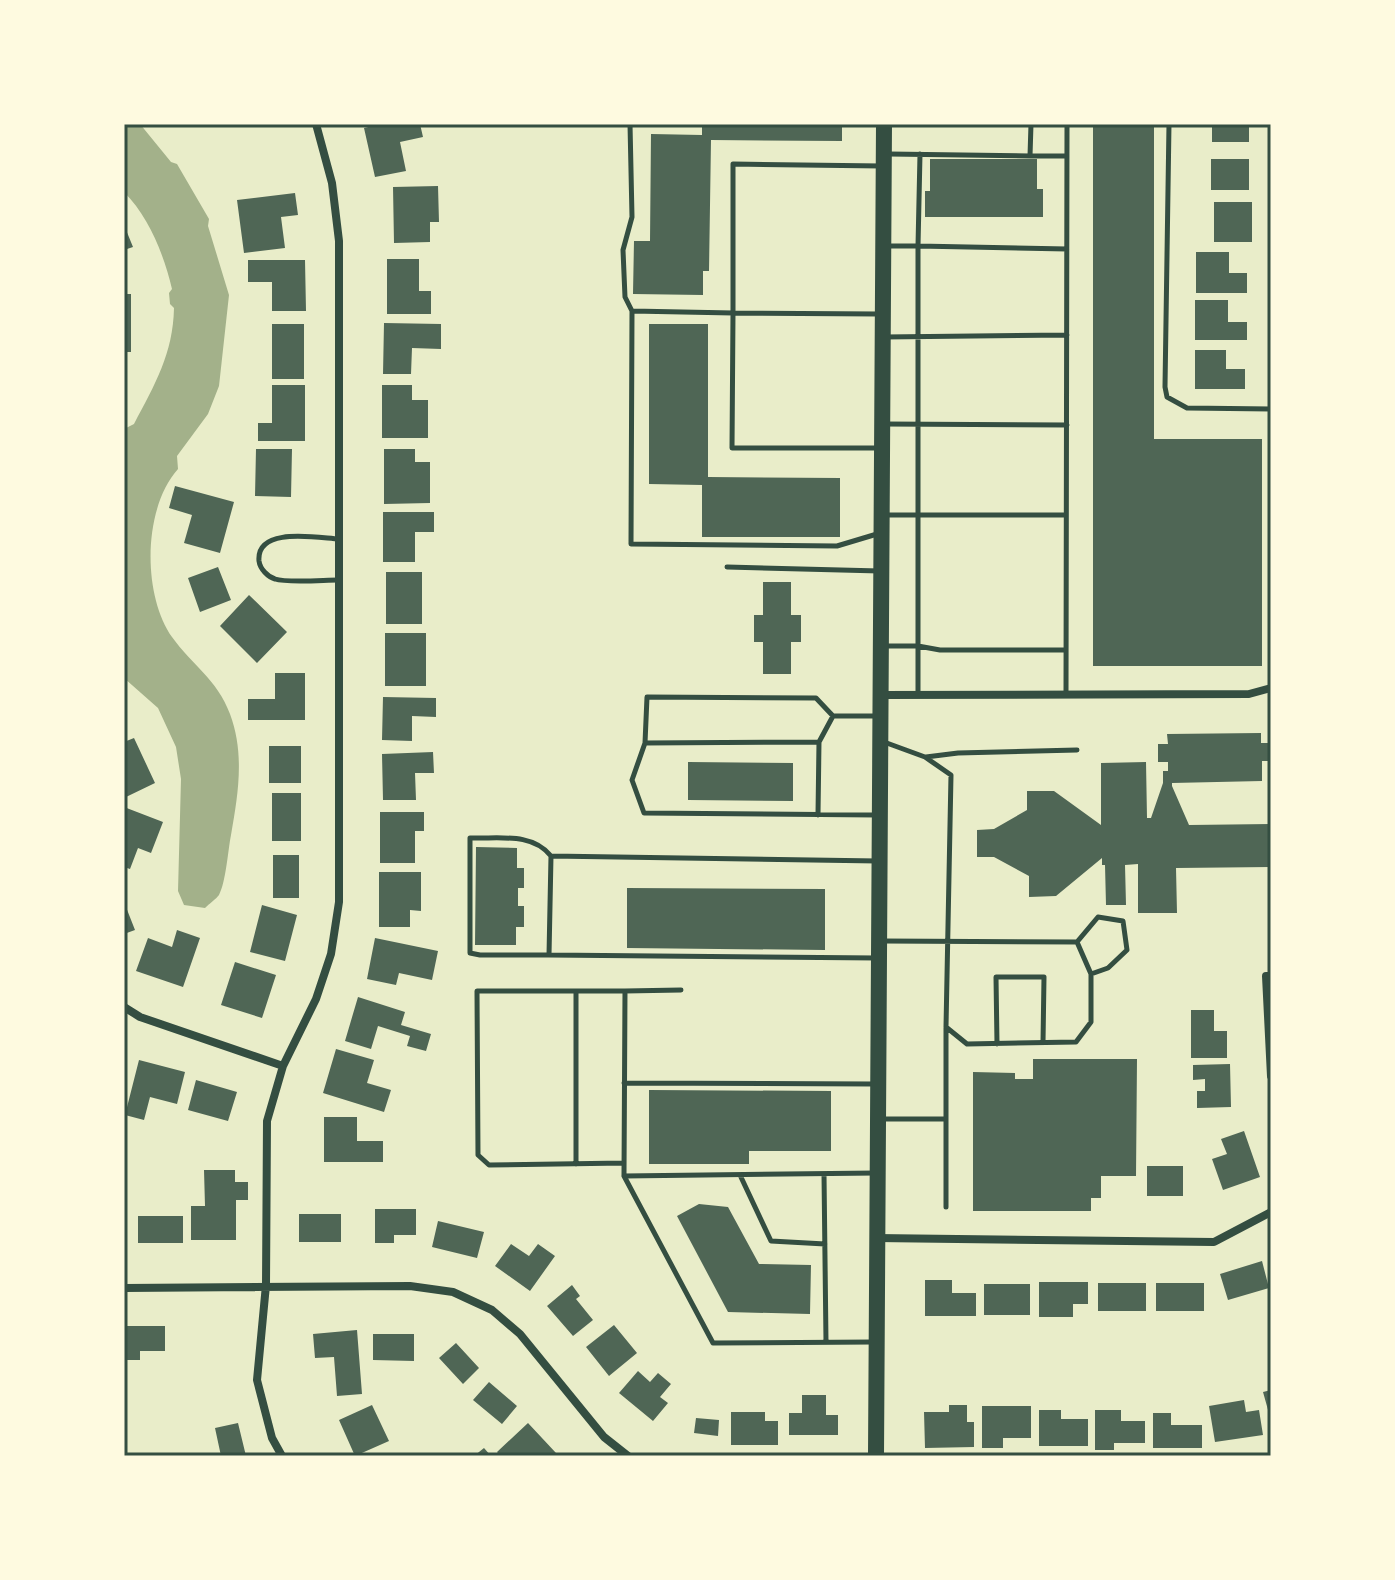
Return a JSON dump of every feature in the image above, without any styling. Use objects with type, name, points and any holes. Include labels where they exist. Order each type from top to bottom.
[{"type":"main road","points":[[876,1456],[884,124]]},
{"type":"street","points":[[282,1456],[272,1438],[257,1380],[266,1285],[267,1121],[283,1066],[316,999],[331,954],[339,902],[339,241],[332,183],[316,124]]},
{"type":"street","points":[[880,695],[1249,694],[1271,688]]},
{"type":"street","points":[[1268,976],[1271,1076]]},
{"type":"street","points":[[124,1007],[140,1017],[283,1066]]},
{"type":"street","points":[[876,1238],[1214,1242],[1271,1212]]},
{"type":"street","points":[[124,1288],[410,1286],[453,1292],[492,1310],[520,1334],[604,1437],[628,1456]]},
{"type":"lane","points":[[630,124],[632,217],[623,250],[625,297],[632,311],[631,544],[837,546],[881,533]]},
{"type":"lane","points":[[1019,124],[1031,124],[1030,156]]},
{"type":"lane","points":[[1066,694],[1067,124]]},
{"type":"lane","points":[[1169,124],[1167,397],[1187,408],[1271,409]]},
{"type":"lane","points":[[918,695],[920,154]]},
{"type":"lane","points":[[882,448],[732,448],[733,164],[884,160],[920,154],[1067,156]]},
{"type":"lane","points":[[884,246],[1067,249]]},
{"type":"lane","points":[[632,311],[883,314]]},
{"type":"lane","points":[[883,337],[1067,335]]},
{"type":"lane","points":[[882,424],[1067,425]]},
{"type":"lane","points":[[881,515],[1066,515]]},
{"type":"lane","points":[[339,539],[285,536],[271,540],[261,548],[259,559],[265,573],[276,580],[339,580]]},
{"type":"lane","points":[[727,567],[881,571]]},
{"type":"lane","points":[[881,646],[1066,650]]},
{"type":"lane","points":[[879,815],[644,813],[632,780],[645,743],[647,697],[816,698],[833,716],[880,716]]},
{"type":"lane","points":[[818,815],[819,742],[833,716]]},
{"type":"lane","points":[[879,740],[925,757],[951,775],[946,1207]]},
{"type":"lane","points":[[645,743],[819,742]]},
{"type":"lane","points":[[925,757],[958,753],[1077,750]]},
{"type":"lane","points":[[549,955],[551,856],[542,845],[526,839],[470,838],[470,953],[480,955],[549,955],[878,949],[948,941],[1077,942]]},
{"type":"lane","points":[[551,856],[879,861]]},
{"type":"lane","points":[[1077,942],[1098,917],[1123,921],[1127,950],[1108,968],[1091,974]]},
{"type":"lane","points":[[946,1027],[967,1044],[1076,1042],[1091,1022],[1091,974],[1077,942]]},
{"type":"lane","points":[[997,1044],[996,977],[1044,977],[1043,1043]]},
{"type":"lane","points":[[624,1163],[489,1165],[478,1155],[477,991],[681,990]]},
{"type":"lane","points":[[576,991],[576,1164]]},
{"type":"lane","points":[[625,991],[624,1176],[713,1343],[877,1342]]},
{"type":"lane","points":[[624,1083],[878,1084]]},
{"type":"lane","points":[[878,1119],[946,1119]]},
{"type":"lane","points":[[624,1176],[877,1173]]},
{"type":"lane","points":[[824,1174],[826,1342]]},
{"type":"lane","points":[[740,1175],[771,1241],[825,1244]]},
{"type":"shaded area","points":[[124,124],[140,124],[171,162],[177,164],[209,219],[208,226],[229,295],[219,386],[208,414],[177,456],[178,469],[166,486],[158,506],[151,552],[151,575],[162,619],[172,637],[218,691],[235,729],[239,759],[238,790],[225,874],[219,895],[205,908],[184,905],[178,891],[181,779],[176,747],[158,708],[124,678],[124,429],[134,424],[162,368],[174,308],[170,304],[169,293],[172,289],[160,250],[141,213],[124,192]]},
{"type":"building","points":[[381,124],[420,124],[423,137],[400,142],[406,171],[375,177],[364,128]]},
{"type":"building","points":[[702,124],[842,124],[842,141],[711,140],[709,271],[703,271],[703,295],[633,294],[634,241],[650,241],[651,134],[702,135]]},
{"type":"building","points":[[1093,124],[1154,124],[1154,439],[1262,439],[1262,666],[1093,666]]},
{"type":"building","points":[[1212,124],[1249,124],[1249,142],[1212,142]]},
{"type":"building","points":[[930,159],[1037,159],[1037,189],[1043,189],[1043,217],[925,217],[925,191],[930,191]]},
{"type":"building","points":[[1211,159],[1249,159],[1249,190],[1211,190]]},
{"type":"building","points":[[438,186],[439,222],[430,222],[430,242],[394,243],[393,187]]},
{"type":"building","points":[[295,193],[298,215],[281,217],[285,248],[244,253],[237,200]]},
{"type":"building","points":[[1214,202],[1252,202],[1252,242],[1214,242]]},
{"type":"building","points":[[124,225],[133,247],[124,250]]},
{"type":"building","points":[[1196,252],[1229,252],[1229,273],[1247,273],[1247,293],[1196,293]]},
{"type":"building","points":[[387,259],[419,259],[419,291],[431,291],[431,314],[387,314]]},
{"type":"building","points":[[248,260],[305,260],[306,311],[272,311],[272,282],[248,282]]},
{"type":"building","points":[[124,294],[131,294],[131,352],[124,352]]},
{"type":"building","points":[[1195,300],[1228,300],[1228,322],[1247,322],[1247,340],[1195,340]]},
{"type":"building","points":[[384,323],[441,324],[441,349],[412,348],[411,374],[383,374]]},
{"type":"building","points":[[272,324],[304,324],[304,379],[272,379]]},
{"type":"building","points":[[649,324],[708,324],[708,477],[840,478],[840,537],[702,537],[702,485],[649,484]]},
{"type":"building","points":[[1195,350],[1226,350],[1226,369],[1245,369],[1245,389],[1195,389]]},
{"type":"building","points":[[272,385],[305,385],[305,441],[258,441],[258,423],[272,423]]},
{"type":"building","points":[[382,385],[412,385],[412,400],[428,400],[428,438],[382,438]]},
{"type":"building","points":[[256,449],[292,449],[291,497],[255,496]]},
{"type":"building","points":[[384,449],[415,449],[415,462],[430,462],[430,503],[384,504]]},
{"type":"building","points":[[175,486],[234,502],[220,553],[184,543],[192,515],[169,508]]},
{"type":"building","points":[[383,512],[434,512],[434,532],[415,532],[415,562],[383,562]]},
{"type":"building","points":[[218,567],[231,600],[200,612],[188,578]]},
{"type":"building","points":[[386,572],[422,572],[422,624],[386,624]]},
{"type":"building","points":[[763,582],[791,582],[791,615],[801,615],[801,642],[791,642],[791,674],[763,674],[763,642],[754,642],[754,615],[763,615]]},
{"type":"building","points":[[249,595],[287,632],[257,663],[220,626]]},
{"type":"building","points":[[385,633],[426,633],[426,686],[385,686]]},
{"type":"building","points":[[275,673],[305,673],[305,720],[248,720],[248,699],[275,699]]},
{"type":"building","points":[[383,697],[436,698],[436,717],[412,716],[412,741],[382,740]]},
{"type":"building","points":[[1261,733],[1261,743],[1271,743],[1271,761],[1262,761],[1262,781],[1172,783],[1172,786],[1189,825],[1271,824],[1271,867],[1176,868],[1177,913],[1138,913],[1138,864],[1125,865],[1126,905],[1106,905],[1102,858],[1056,896],[1029,897],[1029,876],[994,857],[977,857],[977,830],[994,829],[1027,810],[1027,791],[1054,791],[1101,825],[1101,763],[1146,762],[1147,818],[1151,818],[1163,783],[1163,771],[1168,771],[1168,762],[1158,762],[1158,744],[1168,744],[1167,734]]},
{"type":"building","points":[[134,738],[155,783],[126,797],[124,742]]},
{"type":"building","points":[[269,746],[301,746],[301,783],[269,783]]},
{"type":"building","points":[[433,752],[434,773],[415,773],[416,800],[383,800],[382,754]]},
{"type":"building","points":[[688,762],[793,763],[793,801],[688,800]]},
{"type":"building","points":[[272,793],[301,793],[301,841],[272,841]]},
{"type":"building","points":[[124,807],[163,822],[151,853],[138,848],[130,869],[124,867]]},
{"type":"building","points":[[380,812],[424,812],[424,831],[415,831],[415,863],[380,863]]},
{"type":"building","points":[[476,847],[517,848],[517,868],[524,868],[524,888],[518,888],[518,906],[524,906],[524,927],[516,927],[516,945],[475,945]]},
{"type":"building","points":[[273,855],[299,855],[299,898],[273,898]]},
{"type":"building","points":[[379,872],[421,872],[421,911],[410,910],[410,927],[379,927]]},
{"type":"building","points":[[627,888],[825,889],[825,950],[627,948]]},
{"type":"building","points":[[124,902],[135,930],[124,934]]},
{"type":"building","points":[[262,905],[297,915],[285,961],[250,952]]},
{"type":"building","points":[[177,930],[200,938],[183,987],[136,971],[148,938],[172,947]]},
{"type":"building","points":[[375,938],[438,951],[432,980],[399,973],[396,985],[367,979]]},
{"type":"building","points":[[235,962],[276,975],[262,1018],[221,1005]]},
{"type":"building","points":[[358,997],[405,1012],[401,1025],[431,1034],[426,1051],[407,1046],[410,1036],[378,1026],[371,1049],[345,1041]]},
{"type":"building","points":[[1191,1010],[1214,1010],[1214,1031],[1227,1031],[1227,1058],[1191,1058]]},
{"type":"building","points":[[336,1049],[374,1060],[367,1083],[391,1090],[384,1112],[323,1093]]},
{"type":"building","points":[[1033,1059],[1137,1059],[1136,1176],[1101,1176],[1101,1198],[1091,1198],[1091,1211],[973,1211],[973,1072],[1015,1073],[1015,1079],[1033,1079]]},
{"type":"building","points":[[139,1060],[185,1072],[177,1104],[150,1097],[144,1120],[125,1115]]},
{"type":"building","points":[[1230,1064],[1231,1107],[1197,1108],[1197,1091],[1205,1091],[1205,1079],[1193,1080],[1193,1065]]},
{"type":"building","points":[[196,1080],[237,1092],[228,1121],[188,1110]]},
{"type":"building","points":[[649,1090],[831,1091],[831,1151],[749,1151],[749,1164],[649,1164]]},
{"type":"building","points":[[324,1117],[357,1117],[357,1141],[383,1141],[383,1162],[324,1162]]},
{"type":"building","points":[[1244,1131],[1260,1177],[1223,1190],[1212,1159],[1227,1154],[1221,1139]]},
{"type":"building","points":[[1147,1166],[1183,1166],[1183,1196],[1147,1196]]},
{"type":"building","points":[[204,1170],[235,1170],[235,1182],[248,1182],[248,1200],[236,1200],[236,1240],[191,1240],[191,1206],[205,1206]]},
{"type":"building","points":[[699,1204],[728,1207],[759,1264],[811,1265],[810,1314],[728,1312],[677,1216]]},
{"type":"building","points":[[375,1209],[416,1209],[416,1235],[394,1235],[394,1243],[375,1243]]},
{"type":"building","points":[[124,1210],[127,1210],[127,1235],[124,1235]]},
{"type":"building","points":[[299,1214],[341,1214],[341,1242],[299,1242]]},
{"type":"building","points":[[138,1216],[183,1216],[183,1243],[138,1243]]},
{"type":"building","points":[[438,1221],[484,1232],[477,1258],[432,1247]]},
{"type":"building","points":[[511,1244],[529,1256],[538,1244],[555,1256],[530,1291],[495,1266]]},
{"type":"building","points":[[1262,1261],[1269,1288],[1228,1300],[1220,1274]]},
{"type":"building","points":[[925,1280],[952,1280],[952,1293],[976,1293],[976,1316],[925,1316]]},
{"type":"building","points":[[1039,1282],[1088,1282],[1088,1304],[1073,1304],[1073,1317],[1039,1317]]},
{"type":"building","points":[[1098,1283],[1146,1283],[1146,1311],[1098,1311]]},
{"type":"building","points":[[1156,1283],[1204,1283],[1204,1311],[1156,1311]]},
{"type":"building","points":[[984,1284],[1030,1284],[1030,1315],[984,1315]]},
{"type":"building","points":[[572,1285],[580,1296],[576,1299],[593,1320],[573,1336],[547,1306]]},
{"type":"building","points":[[614,1325],[637,1353],[609,1376],[586,1347]]},
{"type":"building","points":[[125,1326],[165,1326],[165,1351],[140,1351],[140,1360],[125,1360]]},
{"type":"building","points":[[357,1330],[362,1394],[337,1396],[334,1357],[315,1358],[313,1334]]},
{"type":"building","points":[[373,1334],[414,1334],[414,1361],[373,1360]]},
{"type":"building","points":[[456,1343],[479,1368],[463,1384],[439,1358]]},
{"type":"building","points":[[638,1371],[650,1382],[658,1373],[671,1384],[660,1397],[668,1403],[653,1421],[619,1393]]},
{"type":"building","points":[[489,1382],[517,1406],[502,1424],[473,1400]]},
{"type":"building","points":[[1271,1390],[1271,1416],[1270,1417],[1263,1392]]},
{"type":"building","points":[[802,1395],[826,1395],[826,1415],[838,1415],[838,1435],[789,1435],[789,1413],[802,1413]]},
{"type":"building","points":[[1244,1400],[1246,1412],[1259,1410],[1263,1435],[1215,1442],[1209,1406]]},
{"type":"building","points":[[372,1405],[389,1441],[355,1456],[339,1420]]},
{"type":"building","points":[[949,1405],[967,1405],[967,1422],[974,1422],[974,1447],[925,1448],[924,1412],[949,1412]]},
{"type":"building","points":[[982,1406],[1031,1406],[1031,1438],[1003,1438],[1003,1448],[982,1448]]},
{"type":"building","points":[[1039,1410],[1061,1410],[1061,1419],[1088,1419],[1088,1446],[1039,1446]]},
{"type":"building","points":[[1095,1410],[1121,1410],[1121,1421],[1145,1421],[1145,1443],[1114,1443],[1114,1450],[1095,1450]]},
{"type":"building","points":[[731,1412],[765,1412],[765,1421],[778,1421],[778,1445],[731,1445]]},
{"type":"building","points":[[1153,1413],[1171,1413],[1171,1425],[1202,1425],[1202,1448],[1153,1448]]},
{"type":"building","points":[[696,1418],[719,1420],[718,1436],[694,1433]]},
{"type":"building","points":[[238,1423],[246,1456],[221,1456],[215,1428]]},
{"type":"building","points":[[528,1423],[556,1453],[553,1456],[500,1456],[497,1452]]},
{"type":"building","points":[[484,1448],[491,1456],[474,1456]]}]
